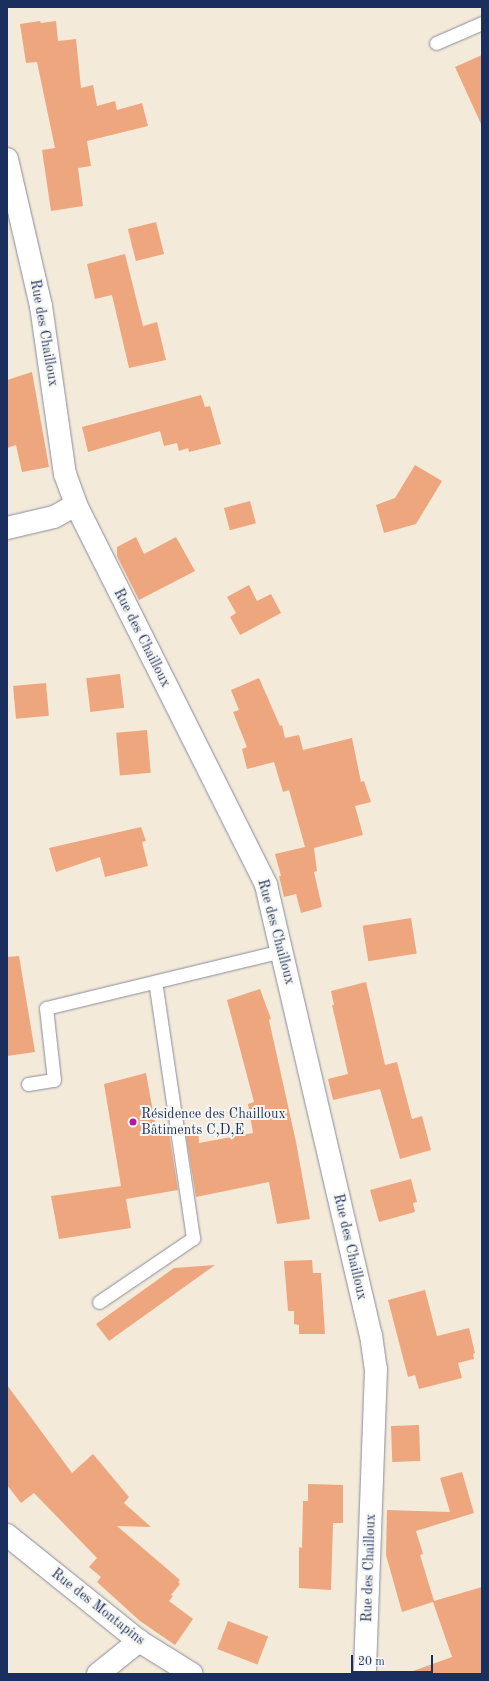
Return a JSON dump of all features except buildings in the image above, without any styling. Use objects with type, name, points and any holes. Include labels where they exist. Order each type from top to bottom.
[{"type":"street","name":"Rue des Chailloux","points":[[7,159],[41,306],[65,474],[76,505],[266,885],[282,951],[367,1319],[376,1369],[365,1674]]},
{"type":"street","points":[[7,528],[54,517],[76,505]]},
{"type":"street","name":"Rue des Montapins","points":[[7,1536],[139,1641],[192,1674]]},
{"type":"street","points":[[98,1674],[139,1641]]},
{"type":"lane","points":[[436,43],[482,23]]},
{"type":"lane","points":[[28,1084],[54,1080],[46,1008],[282,951]]},
{"type":"lane","points":[[99,1302],[193,1238],[155,982]]},
{"type":"place","name":"Résidence des Chailloux Bâtiments C,D,E","points":[[133,1122]]}]
